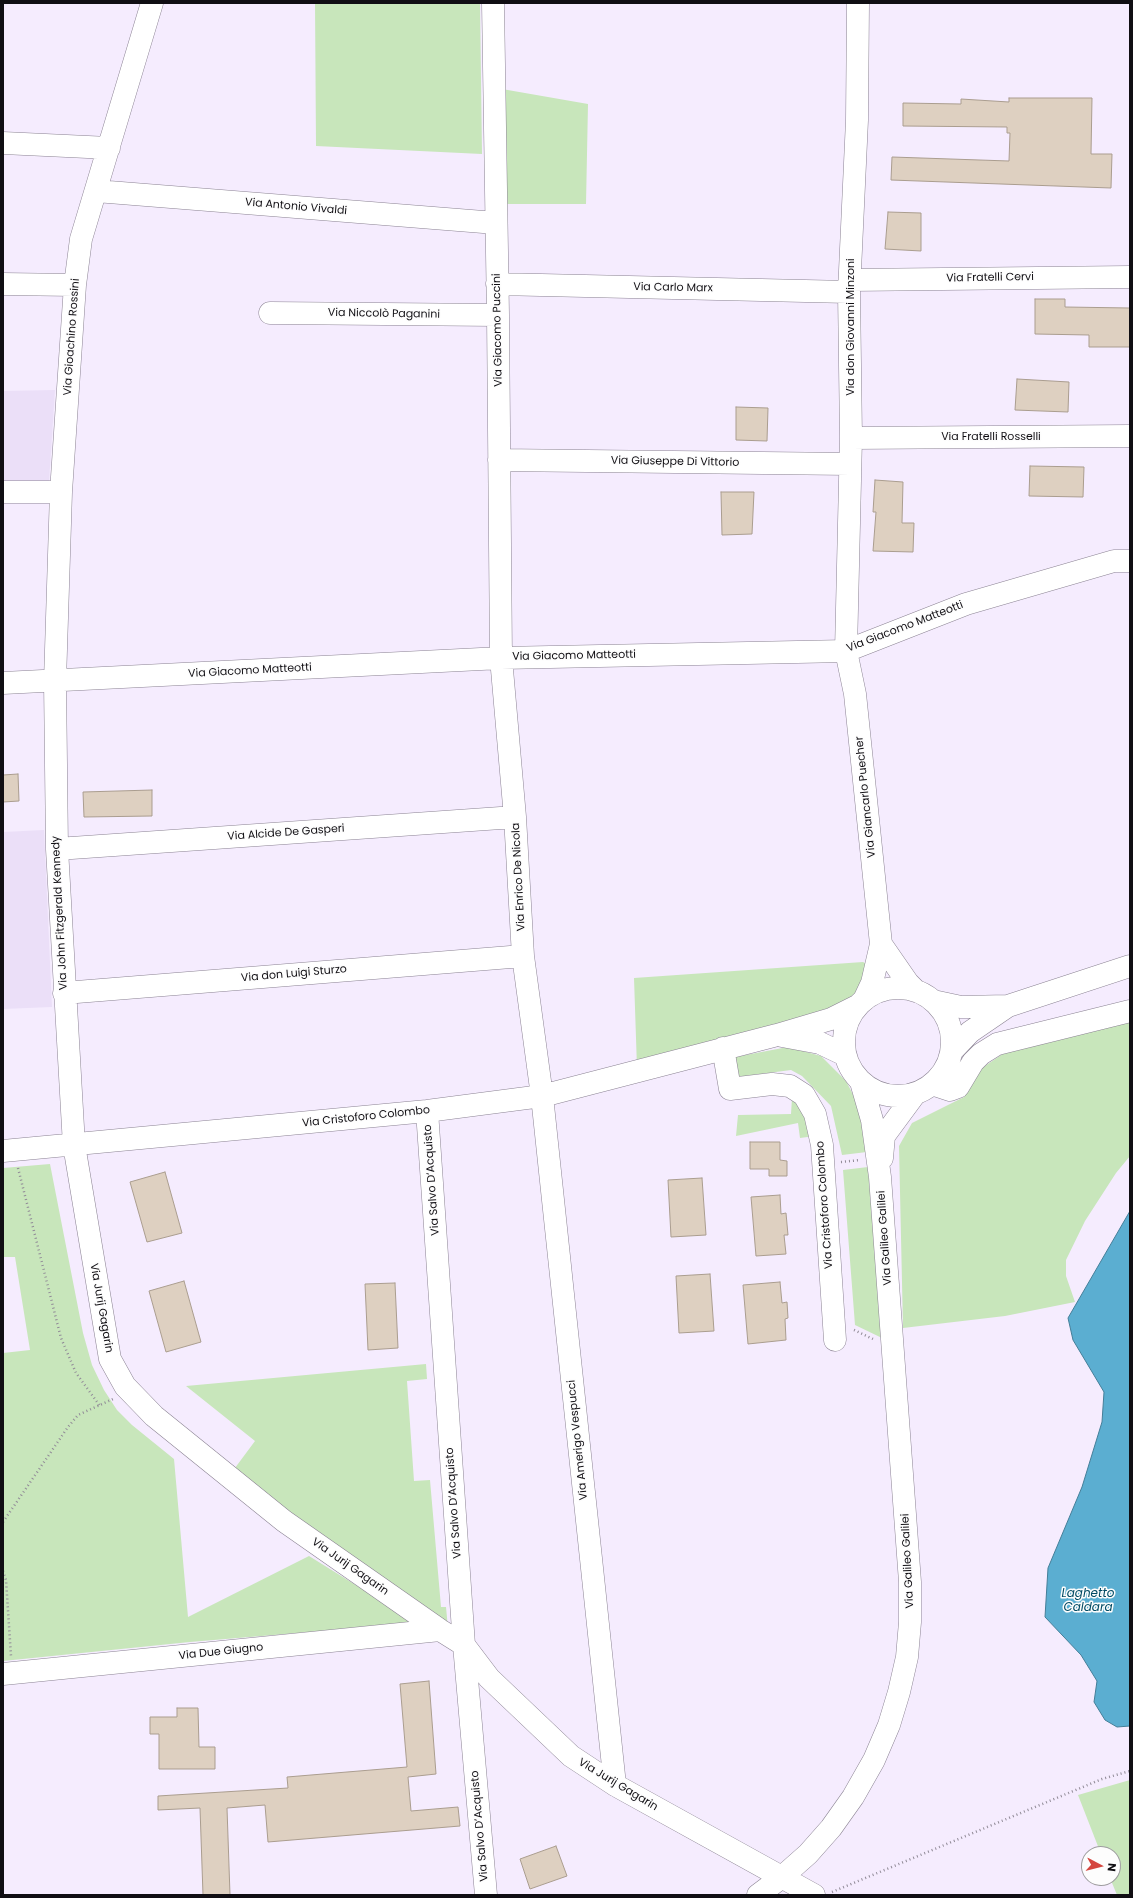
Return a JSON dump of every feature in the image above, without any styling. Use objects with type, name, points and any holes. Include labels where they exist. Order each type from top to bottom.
[{"type":"street","name":"Via Gioachino Rossini","points":[[55,681],[61,492],[75,285],[81,239],[152,3]]},
{"type":"street","name":"Via Giacomo Puccini","points":[[493,3],[500,460],[501,658]]},
{"type":"street","name":"Via don Giovanni Minzoni","points":[[846,651],[851,438],[850,286],[857,120],[858,3]]},
{"type":"street","points":[[3,143],[109,148]]},
{"type":"street","name":"Via Antonio Vivaldi","points":[[96,191],[496,223]]},
{"type":"street","name":"Via Fratelli Cervi","points":[[850,286],[1130,277]]},
{"type":"street","points":[[3,284],[75,285]]},
{"type":"street","name":"Via Carlo Marx","points":[[497,284],[850,286]]},
{"type":"street","name":"Via Niccolò Paganini","points":[[270,313],[498,315]]},
{"type":"street","name":"Via Fratelli Rosselli","points":[[851,438],[1130,436]]},
{"type":"street","name":"Via Giuseppe Di Vittorio","points":[[500,460],[850,464]]},
{"type":"street","points":[[3,492],[61,492]]},
{"type":"street","name":"Via Giacomo Matteotti","points":[[3,683],[501,658],[846,651],[966,604],[1114,561],[1130,561]]},
{"type":"street","name":"Via Giancarlo Puecher","points":[[846,651],[855,694],[881,944],[872,983],[860,1003]]},
{"type":"street","name":"Via Enrico De Nicola","points":[[501,658],[515,817],[523,956],[542,1096]]},
{"type":"street","name":"Via John Fitzgerald Kennedy","points":[[55,681],[57,849],[64,993],[74,1145]]},
{"type":"street","name":"Via Alcide De Gasperi","points":[[57,849],[515,817]]},
{"type":"street","name":"Via Giancarlo Puecher","points":[[881,944],[908,984],[924,996]]},
{"type":"street","name":"Via don Luigi Sturzo","points":[[64,993],[523,956]]},
{"type":"street","points":[[951,1052],[970,1032],[1008,1006],[1130,966]]},
{"type":"street","points":[[1008,1006],[960,1007],[898,988],[880,991],[860,1003],[848,1021],[844,1037],[845,1054],[851,1070],[861,1082],[873,1090],[886,1095],[900,1096],[923,1089],[950,1090],[958,1087],[973,1062],[981,1054],[997,1044],[1130,1011]]},
{"type":"street","points":[[923,1089],[944,1070],[951,1052],[952,1038],[949,1024],[942,1011],[924,996]]},
{"type":"street","name":"Via Cristoforo Colombo","points":[[8,1151],[427,1111],[542,1096],[723,1048],[777,1036],[831,1019],[860,1003]]},
{"type":"street","name":"Via Cristoforo Colombo","points":[[777,1036],[799,1038],[820,1043],[845,1054]]},
{"type":"street","name":"Via Cristoforo Colombo","points":[[723,1048],[730,1089],[772,1084],[790,1086],[804,1095],[815,1114],[822,1145],[835,1340]]},
{"type":"street","name":"Via Galileo Galilei","points":[[758,1895],[782,1886],[831,1828],[853,1797],[874,1760],[889,1725],[900,1692],[907,1657],[910,1622],[910,1582],[880,1177],[872,1120],[861,1082]]},
{"type":"street","name":"Via Galileo Galilei","points":[[880,1177],[884,1136],[923,1089]]},
{"type":"street","name":"Via Amerigo Vespucci","points":[[542,1096],[615,1785]]},
{"type":"street","name":"Via Salvo D’Acquisto","points":[[427,1111],[464,1644],[486,1895]]},
{"type":"street","name":"Via Jurij Gagarin","points":[[74,1145],[110,1359],[125,1386],[154,1416],[284,1521],[440,1630],[464,1644],[489,1678],[571,1756],[615,1785],[782,1886],[814,1895]]},
{"type":"street","name":"Via Due Giugno","points":[[8,1673],[440,1630]]},
{"type":"path","points":[[8,1151],[60,1338],[76,1373],[100,1406]]},
{"type":"path","points":[[3,1522],[68,1427],[78,1415],[116,1398],[125,1386]]},
{"type":"path","points":[[3,1571],[6,1580],[8,1673]]},
{"type":"path","points":[[826,1895],[1095,1782],[1130,1772]]},
{"type":"shaded area","points":[[55,390],[49,482],[3,483],[3,391]]},
{"type":"shaded area","points":[[44,830],[52,1007],[3,1009],[3,832]]},
{"type":"green space","points":[[315,3],[480,3],[482,154],[316,146]]},
{"type":"green space","points":[[502,89],[588,104],[586,204],[503,204]]},
{"type":"green space","points":[[863,962],[869,965],[855,1000],[637,1068],[634,978]]},
{"type":"green space","points":[[1130,1021],[1130,1156],[1116,1173],[1085,1221],[1066,1260],[1066,1276],[1075,1302],[1005,1316],[903,1328],[899,1146],[912,1123],[964,1097],[982,1068],[1004,1053]]},
{"type":"green space","points":[[788,1047],[821,1056],[846,1081],[860,1108],[867,1152],[842,1155],[831,1106],[802,1076],[791,1070],[738,1077],[735,1057]]},
{"type":"green space","points":[[792,1098],[797,1100],[815,1136],[800,1138],[798,1123],[736,1136],[738,1115],[791,1114]]},
{"type":"green space","points":[[50,1164],[83,1333],[92,1365],[104,1390],[117,1410],[132,1425],[174,1459],[188,1617],[309,1556],[417,1623],[190,1642],[3,1661],[3,1353],[30,1350],[15,1257],[3,1257],[3,1168]]},
{"type":"green space","points":[[868,1167],[882,1338],[855,1325],[843,1170]]},
{"type":"green space","points":[[426,1364],[427,1379],[407,1381],[414,1481],[430,1480],[441,1607],[446,1607],[448,1628],[232,1472],[255,1441],[186,1386]]},
{"type":"green space","points":[[1130,1780],[1130,1895],[1117,1895],[1113,1886],[1121,1886],[1121,1846],[1098,1846],[1078,1795]]},
{"type":"water","name":"Laghetto Caldara","points":[[1130,1211],[1130,1726],[1117,1727],[1105,1720],[1094,1702],[1097,1681],[1081,1655],[1045,1617],[1048,1568],[1082,1487],[1102,1422],[1104,1392],[1073,1340],[1068,1318]]},
{"type":"building","points":[[1009,98],[1092,98],[1091,154],[1112,154],[1111,188],[891,180],[892,157],[1009,161],[1010,133],[1007,133],[1007,127],[903,126],[903,103],[961,104],[961,99],[1009,102]]},
{"type":"building","points":[[888,212],[921,213],[921,251],[885,249]]},
{"type":"building","points":[[1035,299],[1065,299],[1065,307],[1130,308],[1130,347],[1089,347],[1089,335],[1035,334]]},
{"type":"building","points":[[1017,379],[1069,382],[1068,412],[1015,410]]},
{"type":"building","points":[[736,407],[768,408],[767,441],[736,440]]},
{"type":"building","points":[[1030,466],[1084,467],[1083,497],[1029,496]]},
{"type":"building","points":[[875,480],[903,482],[902,523],[914,523],[913,552],[873,551],[876,512],[873,512]]},
{"type":"building","points":[[721,492],[754,492],[752,534],[722,535]]},
{"type":"building","points":[[18,774],[19,801],[3,802],[3,775]]},
{"type":"building","points":[[152,790],[152,816],[84,817],[83,792]]},
{"type":"building","points":[[750,1142],[780,1142],[780,1160],[787,1161],[787,1176],[769,1176],[769,1169],[750,1169]]},
{"type":"building","points":[[165,1172],[182,1233],[147,1242],[130,1182]]},
{"type":"building","points":[[702,1178],[706,1235],[671,1237],[668,1180]]},
{"type":"building","points":[[780,1195],[781,1214],[786,1213],[788,1235],[784,1235],[786,1254],[756,1256],[751,1197]]},
{"type":"building","points":[[710,1274],[714,1331],[679,1333],[676,1276]]},
{"type":"building","points":[[184,1281],[201,1342],[166,1352],[149,1291]]},
{"type":"building","points":[[780,1282],[782,1303],[787,1302],[788,1318],[785,1319],[786,1340],[748,1344],[743,1285]]},
{"type":"building","points":[[395,1283],[398,1348],[368,1350],[365,1284]]},
{"type":"building","points":[[429,1681],[436,1774],[408,1777],[411,1811],[458,1807],[460,1826],[268,1842],[265,1805],[227,1808],[230,1895],[203,1895],[200,1808],[158,1810],[158,1796],[288,1788],[287,1777],[407,1767],[400,1684]]},
{"type":"building","points":[[177,1708],[198,1708],[199,1747],[215,1747],[215,1769],[159,1769],[159,1734],[150,1734],[150,1717],[177,1717]]},
{"type":"building","points":[[556,1846],[567,1876],[530,1889],[520,1859]]}]
